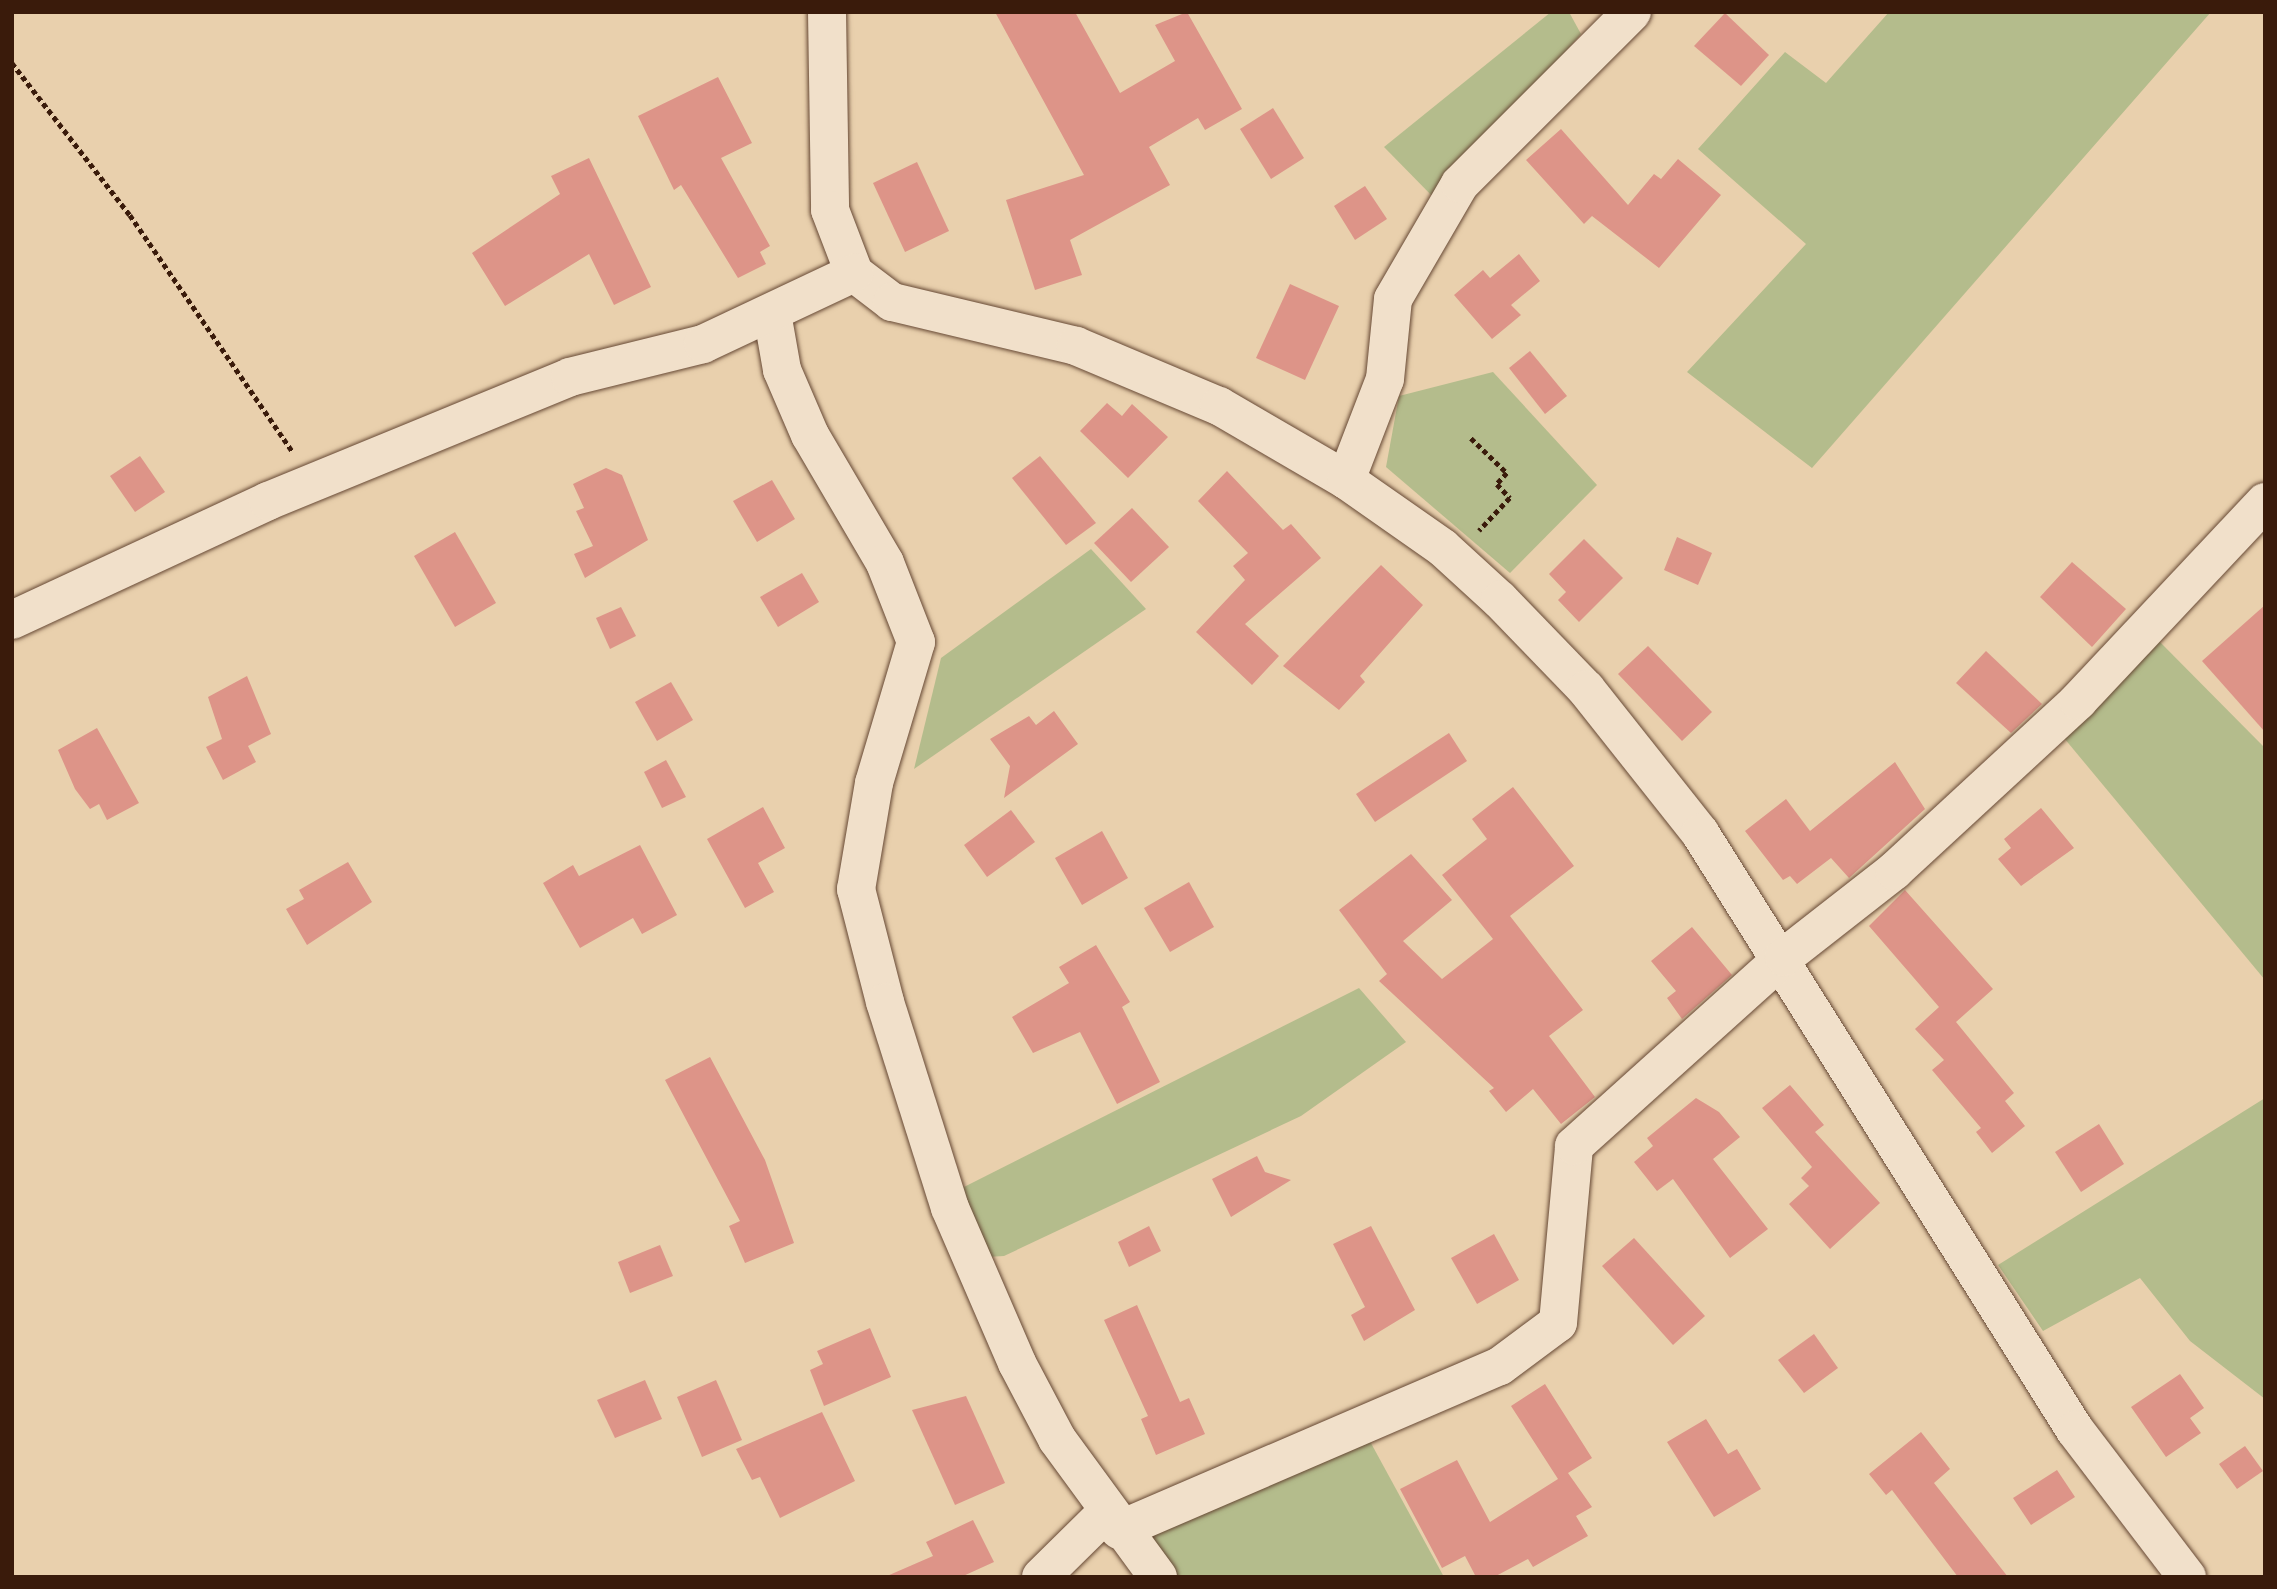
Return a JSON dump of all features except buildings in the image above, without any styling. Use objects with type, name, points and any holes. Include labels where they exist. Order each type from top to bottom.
[{"type":"street","points":[[827,12],[830,210],[854,273],[876,293],[910,308],[1076,346],[1147,372],[1219,405],[1346,481],[1459,563],[1586,689],[1700,832],[1784,957],[2075,1430],[2187,1577]]},
{"type":"street","points":[[1346,481],[1385,379],[1393,299],[1460,184],[1632,12]]},
{"type":"street","points":[[12,620],[313,482],[570,377],[703,344],[854,273]]},
{"type":"street","points":[[772,313],[782,370],[810,435],[885,563],[916,642],[874,783],[856,889],[870,953],[950,1208],[1017,1363],[1057,1439],[1113,1521],[1158,1577]]},
{"type":"street","points":[[1041,1577],[1113,1521],[1500,1366],[1559,1323],[1574,1146],[1784,957],[1894,871],[2078,701],[2265,502]]},
{"type":"path","points":[[12,63],[130,215],[313,482]]},
{"type":"path","points":[[1471,438],[1507,474],[1497,484],[1510,498],[1475,535]]},
{"type":"green space","points":[[1551,12],[1569,12],[1581,34],[1436,200],[1384,147]]},
{"type":"green space","points":[[1889,12],[2211,12],[1812,468],[1687,372],[1806,244],[1698,149],[1785,52],[1826,83]]},
{"type":"green space","points":[[1493,372],[1597,485],[1510,573],[1386,467],[1399,396]]},
{"type":"green space","points":[[1091,549],[1146,609],[914,769],[941,658]]},
{"type":"green space","points":[[2156,638],[2265,748],[2265,980],[2064,738]]},
{"type":"green space","points":[[1359,988],[1406,1042],[1301,1116],[1004,1256],[987,1257],[962,1188]]},
{"type":"green space","points":[[2265,1098],[2265,1399],[2190,1341],[2140,1278],[2043,1331],[1998,1265]]},
{"type":"green space","points":[[1366,1434],[1444,1577],[1176,1577],[1150,1545],[1149,1527]]}]
